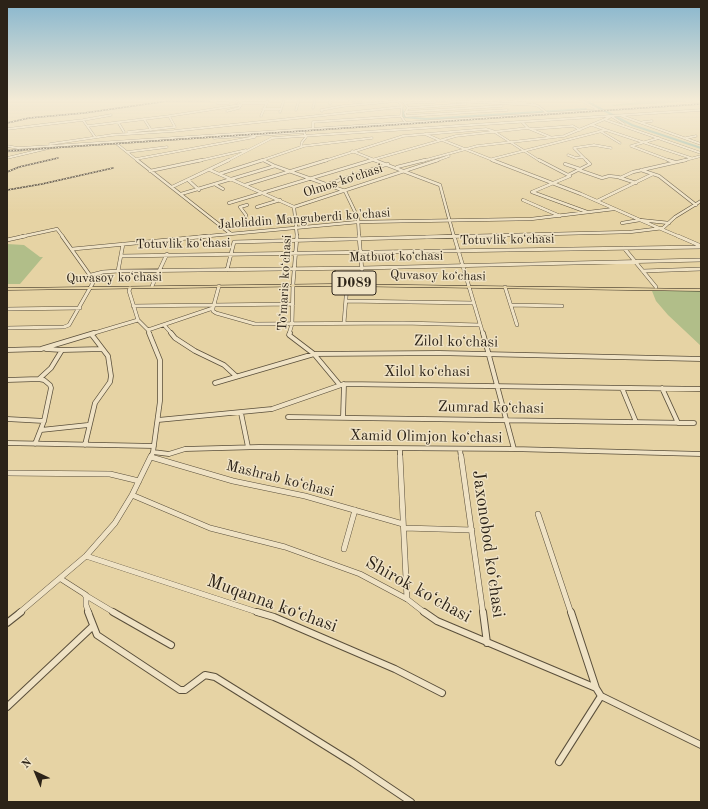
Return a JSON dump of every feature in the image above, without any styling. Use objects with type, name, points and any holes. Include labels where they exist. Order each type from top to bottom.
[{"type":"main road","name":"Quvasoy koʻchasi","points":[[7,288],[130,288],[363,284],[656,287],[701,289]]},
{"type":"main road","name":"Quvasoy koʻchasi","points":[[90,288],[152,286],[470,285],[505,287],[701,289]]},
{"type":"street","points":[[26,147],[90,138]]},
{"type":"street","points":[[7,146],[26,147],[166,138]]},
{"type":"street","points":[[7,152],[215,138]]},
{"type":"street","points":[[136,159],[209,145],[246,140],[251,138]]},
{"type":"street","points":[[172,187],[210,170],[248,149],[272,138],[280,138]]},
{"type":"street","points":[[301,147],[301,144],[305,138]]},
{"type":"street","points":[[218,174],[301,147],[372,138]]},
{"type":"street","points":[[245,185],[398,138]]},
{"type":"street","points":[[436,138],[554,183],[701,246]]},
{"type":"street","points":[[229,203],[374,159],[441,140],[456,138]]},
{"type":"street","points":[[502,138],[568,175]]},
{"type":"street","points":[[396,167],[466,150],[472,147],[544,138]]},
{"type":"street","points":[[492,160],[577,138]]},
{"type":"street","points":[[610,138],[620,143]]},
{"type":"street","points":[[631,138],[691,158]]},
{"type":"street","points":[[660,138],[701,153]]},
{"type":"street","points":[[676,162],[631,146],[660,138],[701,153]]},
{"type":"street","points":[[685,138],[701,144]]},
{"type":"street","points":[[117,144],[231,234]]},
{"type":"street","points":[[554,183],[570,177],[568,175],[590,164],[574,148],[588,146],[610,147]]},
{"type":"street","points":[[127,152],[167,147]]},
{"type":"street","points":[[7,158],[46,149]]},
{"type":"street","points":[[150,171],[248,149]]},
{"type":"street","name":"Olmos koʻchasi","points":[[294,207],[466,150]]},
{"type":"street","points":[[352,151],[406,170],[440,185],[454,237],[470,285],[514,450]]},
{"type":"street","points":[[620,178],[640,170],[691,158],[701,153]]},
{"type":"street","points":[[568,155],[575,158],[582,157]]},
{"type":"street","points":[[263,160],[276,165],[275,166],[344,191],[357,213],[363,284]]},
{"type":"street","points":[[328,184],[388,164]]},
{"type":"street","points":[[565,164],[602,178],[608,176],[636,183]]},
{"type":"street","points":[[181,194],[199,190],[275,166]]},
{"type":"street","points":[[210,170],[294,207]]},
{"type":"street","points":[[640,170],[658,176],[696,205]]},
{"type":"street","points":[[597,201],[654,174]]},
{"type":"street","points":[[188,180],[199,190]]},
{"type":"street","name":"Jaloliddin Manguberdi ko'chasi","points":[[554,183],[532,192],[587,212]]},
{"type":"street","points":[[216,184],[223,189]]},
{"type":"street","points":[[257,207],[280,200]]},
{"type":"street","points":[[523,200],[561,216]]},
{"type":"street","points":[[227,270],[234,242],[605,234],[661,229],[675,217],[701,201]]},
{"type":"street","points":[[225,228],[245,221],[246,215],[240,207],[247,205]]},
{"type":"street","name":"Toʻmaris koʻchasi","points":[[294,207],[297,240],[293,285],[292,324],[289,335],[314,354],[342,384]]},
{"type":"street","name":"Jaloliddin Manguberdi ko'chasi","points":[[72,250],[358,222],[531,219],[614,210]]},
{"type":"street","points":[[622,223],[640,220],[669,223]]},
{"type":"street","points":[[7,240],[57,229],[94,281],[70,324],[66,326],[7,328]]},
{"type":"street","points":[[118,271],[123,244]]},
{"type":"street","name":"Totuvlik koʻchasi","points":[[121,256],[167,254],[701,246]]},
{"type":"street","points":[[624,248],[656,287]]},
{"type":"street","points":[[152,286],[167,254]]},
{"type":"street","name":"Matbuot koʻchasi","points":[[91,275],[101,272],[118,271],[362,268],[701,260]]},
{"type":"street","points":[[643,271],[701,269]]},
{"type":"street","points":[[344,323],[346,285]]},
{"type":"street","points":[[220,286],[213,306],[213,311],[247,323],[480,325]]},
{"type":"street","points":[[505,287],[517,325]]},
{"type":"street","points":[[7,623],[61,579],[86,556],[116,523],[140,481],[152,454],[158,420],[161,380],[160,360],[148,330],[138,320],[129,291],[130,288]]},
{"type":"street","points":[[346,301],[474,303]]},
{"type":"street","points":[[133,306],[293,304]]},
{"type":"street","points":[[511,305],[562,306]]},
{"type":"street","points":[[148,330],[213,306]]},
{"type":"street","points":[[7,309],[80,308]]},
{"type":"street","points":[[41,349],[138,320]]},
{"type":"street","points":[[164,325],[175,338],[195,351],[224,365],[236,376]]},
{"type":"street","points":[[85,445],[88,425],[95,403],[111,380],[110,362],[108,356],[92,334]]},
{"type":"street","points":[[7,350],[102,349]]},
{"type":"street","points":[[39,379],[51,368],[62,350]]},
{"type":"street","name":"Zilol koʻchasi","points":[[215,383],[314,354],[488,354],[701,358]]},
{"type":"street","points":[[7,380],[39,379],[49,384],[51,388],[44,421],[35,444]]},
{"type":"street","points":[[342,384],[343,418]]},
{"type":"street","name":"Xilol koʻchasi","points":[[158,420],[272,409],[342,384],[701,389]]},
{"type":"street","points":[[622,388],[636,422]]},
{"type":"street","points":[[662,388],[678,422]]},
{"type":"street","points":[[241,412],[248,447]]},
{"type":"street","name":"Zumrad koʻchasi","points":[[288,417],[694,423]]},
{"type":"street","points":[[7,419],[44,421]]},
{"type":"street","points":[[41,430],[88,425]]},
{"type":"street","points":[[7,443],[154,446]]},
{"type":"street","name":"Xamid Olimjon koʻchasi","points":[[152,454],[176,454],[185,450],[248,447],[701,454]]},
{"type":"street","points":[[400,449],[407,599]]},
{"type":"street","name":"Jaxonobod koʻchasi","points":[[460,450],[487,643]]},
{"type":"street","name":"Mashrab koʻchasi","points":[[152,454],[232,481],[305,496],[404,526],[472,530]]},
{"type":"street","points":[[7,473],[110,474],[126,479],[140,481]]},
{"type":"street","name":"Shirok koʻchasi","points":[[132,495],[210,528],[285,547],[360,574],[407,599],[437,621],[596,688]]},
{"type":"street","points":[[344,549],[355,510]]},
{"type":"street","points":[[538,514],[596,688],[601,696],[701,745]]},
{"type":"street","name":"Muqanna koʻchasi","points":[[86,556],[274,617],[395,669],[442,694]]},
{"type":"street","points":[[61,579],[171,645]]},
{"type":"street","points":[[84,594],[86,596],[86,605],[97,635],[180,690],[185,690],[205,675],[215,677],[353,763],[411,802]]},
{"type":"street","points":[[7,707],[93,626]]},
{"type":"street","points":[[559,762],[601,696]]},
{"type":"green space","points":[[7,244],[24,245],[40,257],[43,257],[20,284],[7,284]]},
{"type":"green space","points":[[652,291],[701,291],[701,346],[668,315],[656,301]]},
{"type":"waterway","points":[[670,138],[701,148]]},
{"type":"railway","points":[[7,151],[203,138]]},
{"type":"railway","points":[[7,172],[19,167],[58,158]]},
{"type":"railway","points":[[7,190],[42,184],[113,168]]}]
